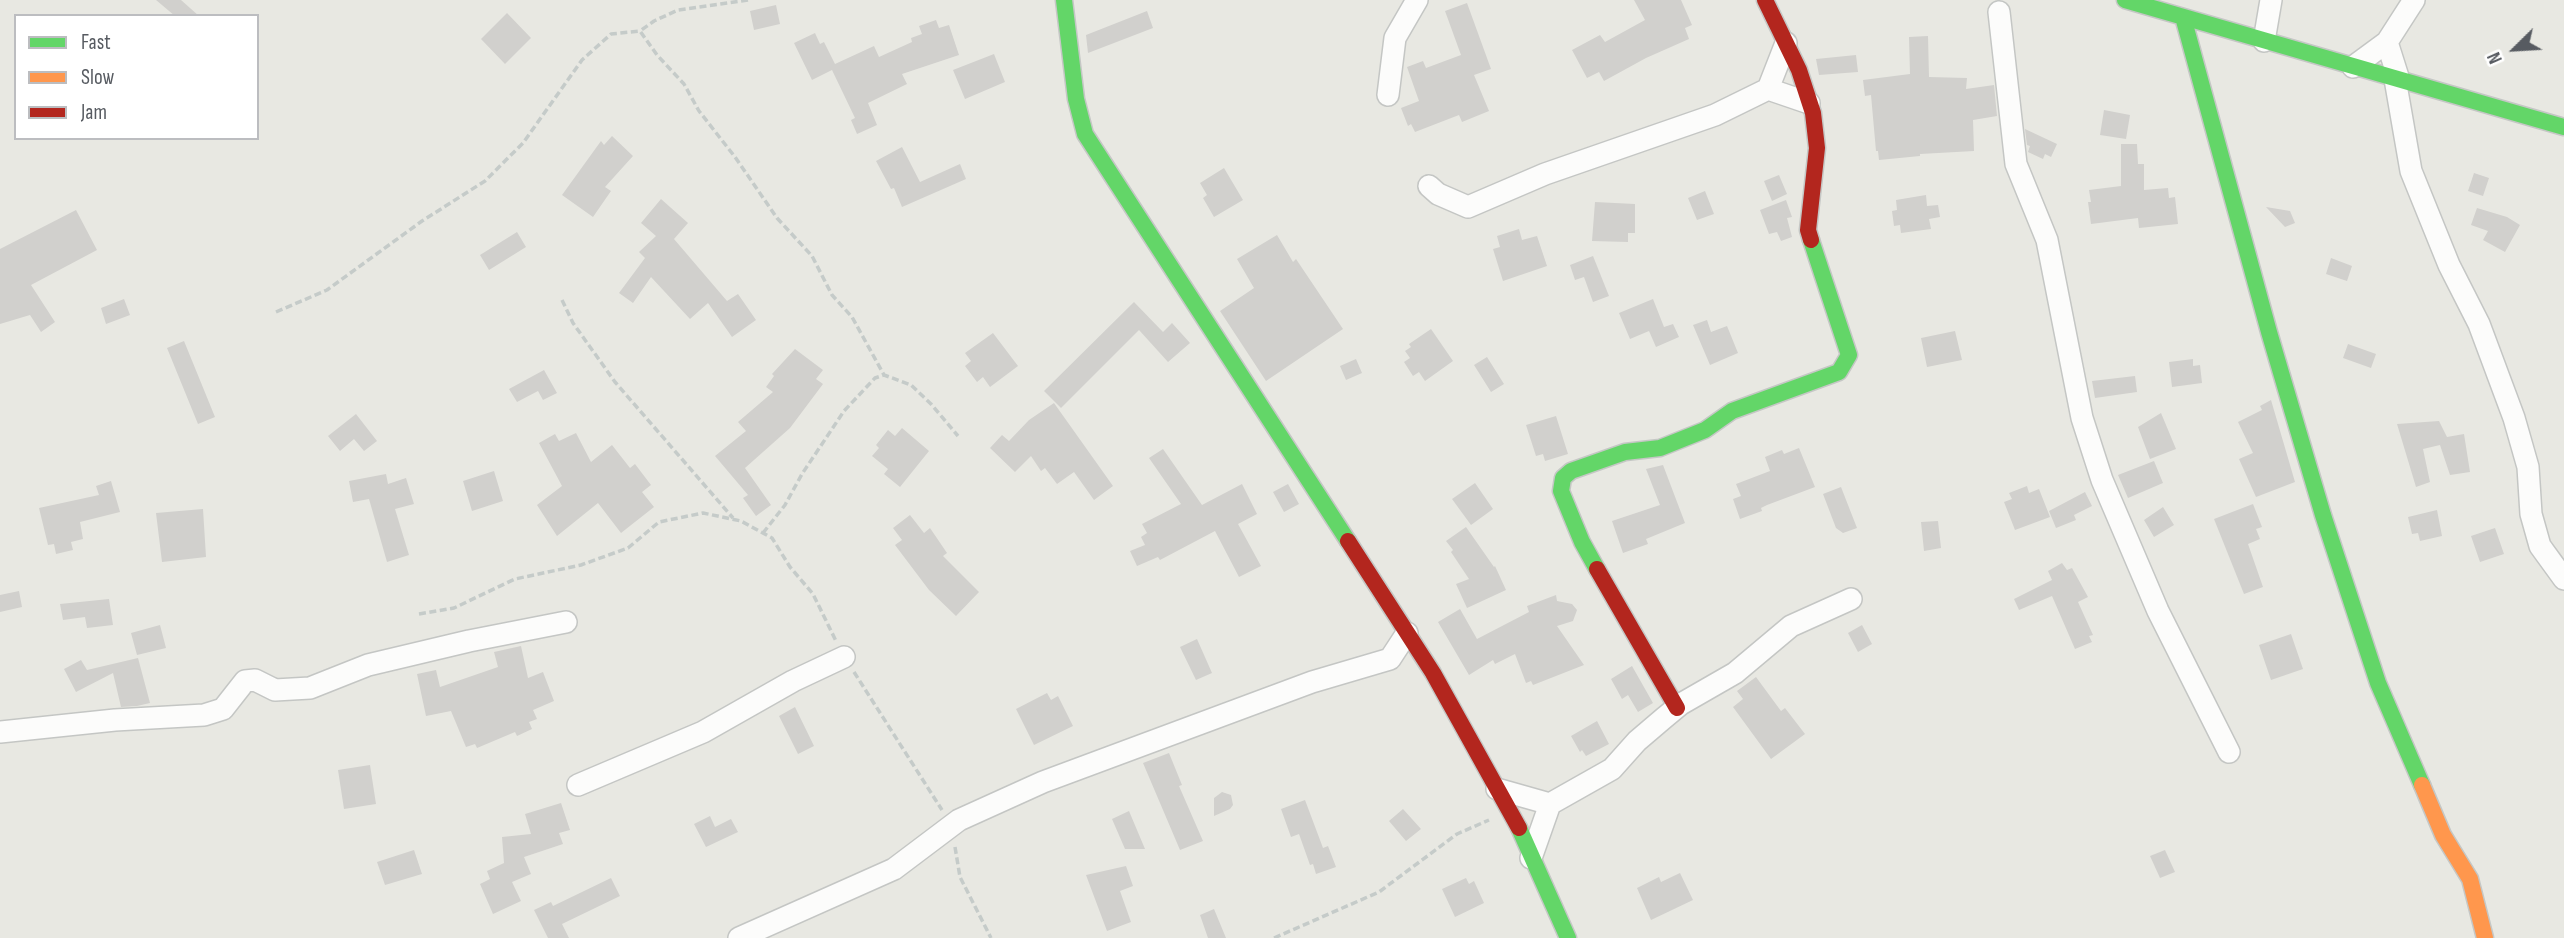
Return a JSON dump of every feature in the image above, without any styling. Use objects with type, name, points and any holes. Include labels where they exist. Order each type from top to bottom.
[{"type":"street","points":[[1064,0],[1076,99],[1085,134],[1433,673],[1508,809],[1568,938]]},
{"type":"street","points":[[1388,95],[1395,38],[1417,0]]},
{"type":"street","points":[[1677,708],[1582,541],[1561,491],[1563,478],[1571,471],[1625,452],[1660,448],[1705,430],[1732,411],[1839,372],[1849,355],[1808,230],[1817,148],[1809,103],[1799,71],[1765,0]]},
{"type":"street","points":[[2125,0],[2564,127]]},
{"type":"street","points":[[2264,41],[2271,0]]},
{"type":"street","points":[[2353,67],[2387,42],[2414,0]]},
{"type":"street","points":[[2000,4],[2016,164],[2047,240],[2082,418],[2102,480],[2158,611],[2229,752]]},
{"type":"street","points":[[2183,17],[2265,318],[2327,528],[2378,683],[2443,835],[2470,879],[2485,938]]},
{"type":"street","points":[[2387,42],[2397,80],[2411,170],[2449,265],[2479,324],[2514,418],[2528,467],[2531,514],[2540,546],[2564,579]]},
{"type":"street","points":[[1429,186],[1438,194],[1468,207],[1545,174],[1715,115],[1768,89],[1786,43]]},
{"type":"street","points":[[1768,89],[1809,103]]},
{"type":"street","points":[[1531,858],[1550,804],[1612,769],[1637,741],[1677,708],[1735,674],[1791,626],[1851,599]]},
{"type":"street","points":[[0,732],[103,721],[204,715],[223,709],[245,681],[255,680],[275,690],[310,688],[368,665],[566,622]]},
{"type":"street","points":[[738,938],[894,869],[951,826],[1043,782],[1312,682],[1390,659],[1407,633]]},
{"type":"street","points":[[578,785],[703,732],[793,681],[844,657]]},
{"type":"street","points":[[1497,789],[1550,804]]},
{"type":"path","points":[[276,312],[327,290],[422,221],[485,181],[523,143],[582,60],[611,34],[640,31],[678,10],[748,0]]},
{"type":"path","points":[[640,31],[657,55],[684,84],[699,111],[777,218],[812,256],[832,295],[852,317],[884,375],[911,385],[958,436]]},
{"type":"path","points":[[562,300],[573,323],[615,382],[734,520]]},
{"type":"path","points":[[763,533],[785,505],[844,411],[876,378],[884,375]]},
{"type":"path","points":[[419,614],[454,608],[514,579],[581,565],[628,548],[659,522],[703,513],[734,520],[772,538],[790,567],[813,594],[844,657],[951,826],[960,877],[991,938]]},
{"type":"path","points":[[1274,938],[1379,892],[1457,834],[1508,809]]},
{"type":"building","points":[[156,0],[181,0],[197,14],[173,14]]},
{"type":"building","points":[[1634,0],[1681,0],[1692,25],[1685,28],[1689,39],[1604,81],[1599,72],[1587,78],[1572,50],[1600,35],[1605,42],[1645,20]]},
{"type":"building","points":[[1467,3],[1491,69],[1474,75],[1489,111],[1462,122],[1459,115],[1415,132],[1411,124],[1408,126],[1401,108],[1419,101],[1407,67],[1423,61],[1426,68],[1461,55],[1445,11]]},
{"type":"building","points":[[776,5],[780,24],[754,30],[750,11]]},
{"type":"building","points":[[1147,11],[1153,28],[1088,53],[1086,35]]},
{"type":"building","points":[[507,13],[531,38],[505,64],[481,39]]},
{"type":"building","points":[[936,20],[939,28],[949,25],[959,55],[902,74],[907,84],[868,103],[877,125],[857,134],[851,120],[855,118],[832,70],[812,80],[794,43],[815,33],[820,44],[824,42],[835,64],[874,46],[879,57],[912,42],[911,38],[922,34],[919,26]]},
{"type":"building","points":[[1928,36],[1929,77],[1967,78],[1966,89],[1994,85],[1997,116],[1973,120],[1974,151],[1920,154],[1879,160],[1871,95],[1865,96],[1863,80],[1910,74],[1909,37]]},
{"type":"building","points":[[994,54],[1005,82],[965,99],[953,70]]},
{"type":"building","points":[[1856,55],[1858,72],[1819,75],[1816,59]]},
{"type":"building","points":[[2104,110],[2130,115],[2126,139],[2100,135]]},
{"type":"building","points":[[2025,129],[2057,144],[2051,157],[2045,154],[2043,159],[2028,152],[2030,146],[2027,145]]},
{"type":"building","points":[[612,136],[633,156],[605,187],[611,191],[593,217],[562,195],[601,141],[604,145]]},
{"type":"building","points":[[2121,144],[2137,144],[2138,164],[2144,164],[2144,190],[2168,188],[2169,198],[2175,197],[2178,224],[2139,228],[2138,218],[2091,224],[2089,190],[2121,186]]},
{"type":"building","points":[[902,147],[920,182],[960,164],[966,179],[902,207],[894,188],[891,189],[876,161]]},
{"type":"building","points":[[1224,168],[1243,200],[1214,217],[1203,198],[1207,195],[1200,183]]},
{"type":"building","points":[[2474,173],[2489,178],[2483,196],[2468,191]]},
{"type":"building","points":[[1779,175],[1787,194],[1772,201],[1764,181]]},
{"type":"building","points":[[1705,191],[1714,214],[1697,220],[1688,198]]},
{"type":"building","points":[[1926,195],[1927,206],[1938,205],[1940,217],[1929,219],[1931,229],[1901,233],[1900,225],[1894,226],[1892,211],[1897,210],[1896,200]]},
{"type":"building","points":[[661,199],[688,223],[674,239],[727,301],[738,294],[756,320],[732,337],[708,303],[690,319],[651,277],[633,303],[619,293],[645,258],[639,252],[656,236],[641,223]]},
{"type":"building","points":[[1786,200],[1792,217],[1787,218],[1792,237],[1781,241],[1777,232],[1769,234],[1760,210]]},
{"type":"building","points":[[1595,202],[1635,204],[1635,233],[1628,233],[1628,242],[1592,241]]},
{"type":"building","points":[[2266,207],[2290,211],[2295,223],[2285,227]]},
{"type":"building","points":[[2477,208],[2507,217],[2520,225],[2505,252],[2483,240],[2488,231],[2471,225]]},
{"type":"building","points":[[76,210],[97,250],[31,285],[55,322],[41,332],[30,315],[0,324],[0,249]]},
{"type":"building","points":[[1519,229],[1522,240],[1537,236],[1547,266],[1503,281],[1493,249],[1500,247],[1497,236]]},
{"type":"building","points":[[517,232],[526,247],[489,270],[480,255]]},
{"type":"building","points":[[1277,235],[1293,262],[1296,259],[1343,329],[1266,381],[1220,311],[1254,288],[1237,259]]},
{"type":"building","points":[[1593,256],[1609,296],[1593,302],[1584,277],[1575,280],[1570,265]]},
{"type":"building","points":[[2331,258],[2352,266],[2347,281],[2326,274]]},
{"type":"building","points":[[124,299],[130,315],[106,324],[101,308]]},
{"type":"building","points":[[1653,299],[1664,327],[1673,324],[1679,337],[1656,347],[1649,331],[1630,339],[1619,313]]},
{"type":"building","points":[[1134,302],[1163,332],[1172,323],[1190,343],[1168,362],[1139,330],[1061,408],[1044,391]]},
{"type":"building","points":[[1707,320],[1711,332],[1727,326],[1738,353],[1710,365],[1693,325]]},
{"type":"building","points":[[1431,329],[1453,361],[1425,381],[1419,372],[1413,376],[1404,362],[1410,358],[1405,351],[1411,347],[1409,344]]},
{"type":"building","points":[[1955,331],[1962,360],[1927,367],[1921,338]]},
{"type":"building","points":[[993,333],[1018,366],[990,387],[983,377],[977,382],[965,366],[971,361],[965,353]]},
{"type":"building","points":[[184,341],[215,417],[198,424],[167,348]]},
{"type":"building","points":[[2348,344],[2376,354],[2371,368],[2343,358]]},
{"type":"building","points":[[795,349],[823,370],[816,379],[823,384],[790,428],[745,468],[771,505],[756,516],[743,498],[748,495],[715,456],[746,431],[738,422],[773,392],[766,387],[774,376],[772,374]]},
{"type":"building","points":[[1487,357],[1504,384],[1491,392],[1474,365]]},
{"type":"building","points":[[1356,359],[1362,373],[1346,380],[1340,366]]},
{"type":"building","points":[[2193,359],[2193,366],[2200,365],[2202,383],[2172,387],[2169,362]]},
{"type":"building","points":[[544,370],[557,393],[543,400],[538,391],[517,402],[509,389]]},
{"type":"building","points":[[2135,376],[2137,392],[2095,398],[2092,381]]},
{"type":"building","points":[[2271,400],[2295,482],[2256,497],[2239,459],[2253,453],[2238,422],[2262,410],[2260,406]]},
{"type":"building","points":[[1054,403],[1113,486],[1094,500],[1074,472],[1057,484],[1045,468],[1041,471],[1031,456],[1015,472],[990,448],[1002,435],[1009,441],[1029,420]]},
{"type":"building","points":[[2161,413],[2176,449],[2150,459],[2138,427]]},
{"type":"building","points":[[356,414],[377,441],[364,451],[354,439],[340,451],[328,436]]},
{"type":"building","points":[[1556,416],[1568,454],[1545,461],[1543,454],[1536,456],[1526,425]]},
{"type":"building","points":[[2439,421],[2447,437],[2464,434],[2470,472],[2450,475],[2440,445],[2423,449],[2430,482],[2416,487],[2397,424]]},
{"type":"building","points":[[902,428],[929,451],[900,487],[884,474],[888,469],[872,456],[879,448],[876,445],[888,430],[895,436]]},
{"type":"building","points":[[576,433],[591,462],[612,445],[630,468],[635,464],[651,485],[642,492],[654,507],[621,533],[598,503],[557,536],[537,505],[562,486],[539,443],[555,434],[559,441]]},
{"type":"building","points":[[1799,448],[1815,487],[1767,505],[1761,508],[1762,511],[1740,519],[1733,499],[1741,496],[1736,484],[1770,471],[1765,457],[1782,450],[1784,454]]},
{"type":"building","points":[[1163,449],[1202,505],[1242,484],[1257,514],[1238,524],[1261,566],[1239,577],[1215,531],[1160,560],[1158,557],[1137,566],[1130,551],[1145,545],[1141,537],[1147,533],[1142,524],[1181,504],[1149,458]]},
{"type":"building","points":[[2154,461],[2163,483],[2128,498],[2118,475]]},
{"type":"building","points":[[1663,465],[1685,523],[1646,539],[1648,544],[1623,553],[1612,521],[1660,505],[1646,469]]},
{"type":"building","points":[[494,471],[503,501],[472,511],[463,481]]},
{"type":"building","points":[[386,474],[388,484],[406,478],[414,504],[395,509],[409,555],[387,562],[369,499],[353,502],[349,481]]},
{"type":"building","points":[[111,481],[120,512],[80,522],[83,539],[71,542],[73,550],[56,554],[54,544],[48,545],[39,508],[99,495],[96,486]]},
{"type":"building","points":[[1475,483],[1493,509],[1471,525],[1452,499]]},
{"type":"building","points":[[1288,484],[1299,504],[1284,512],[1273,492]]},
{"type":"building","points":[[2027,486],[2029,493],[2039,489],[2050,517],[2015,530],[2004,502],[2012,499],[2009,493]]},
{"type":"building","points":[[1841,487],[1857,528],[1843,533],[1836,528],[1823,494]]},
{"type":"building","points":[[2085,492],[2092,506],[2074,515],[2076,520],[2056,528],[2049,511]]},
{"type":"building","points":[[2253,504],[2262,527],[2256,529],[2260,539],[2248,544],[2263,587],[2244,594],[2214,519]]},
{"type":"building","points":[[2163,507],[2174,525],[2154,537],[2144,520]]},
{"type":"building","points":[[203,509],[206,557],[162,562],[156,513]]},
{"type":"building","points":[[2437,510],[2442,536],[2420,541],[2418,533],[2412,534],[2408,517]]},
{"type":"building","points":[[910,515],[924,533],[930,528],[947,553],[943,556],[979,592],[956,616],[929,590],[895,545],[902,540],[893,528]]},
{"type":"building","points":[[1938,521],[1941,548],[1924,551],[1921,522]]},
{"type":"building","points":[[1466,527],[1495,566],[1506,590],[1467,608],[1456,584],[1469,579],[1446,541]]},
{"type":"building","points":[[2495,528],[2504,554],[2480,562],[2471,536]]},
{"type":"building","points":[[2062,563],[2067,570],[2072,568],[2088,597],[2078,602],[2093,635],[2089,636],[2092,642],[2075,649],[2052,596],[2019,610],[2014,599],[2052,580],[2048,571]]},
{"type":"building","points":[[19,591],[22,607],[0,612],[0,595]]},
{"type":"building","points":[[1556,595],[1557,601],[1572,604],[1577,610],[1573,621],[1557,626],[1584,665],[1533,685],[1531,681],[1526,683],[1515,654],[1495,664],[1493,660],[1469,675],[1438,622],[1460,609],[1477,639],[1529,612],[1527,606]]},
{"type":"building","points":[[109,599],[113,625],[87,628],[85,617],[63,620],[60,604]]},
{"type":"building","points":[[160,625],[166,648],[137,655],[131,633]]},
{"type":"building","points":[[1862,625],[1872,644],[1858,652],[1848,633]]},
{"type":"building","points":[[2291,634],[2303,669],[2271,680],[2259,645]]},
{"type":"building","points":[[1197,639],[1212,673],[1196,680],[1180,647]]},
{"type":"building","points":[[521,646],[528,678],[543,672],[554,701],[533,710],[537,719],[529,722],[532,729],[517,736],[515,732],[477,748],[475,744],[466,747],[451,711],[426,716],[417,674],[436,670],[440,687],[498,667],[494,652]]},
{"type":"building","points":[[138,658],[150,703],[137,706],[121,707],[113,673],[76,692],[64,669],[81,660],[87,670]]},
{"type":"building","points":[[1632,666],[1653,703],[1638,712],[1628,695],[1622,699],[1611,679]]},
{"type":"building","points":[[1756,677],[1781,711],[1785,708],[1805,734],[1771,759],[1733,707],[1743,699],[1737,691]]},
{"type":"building","points":[[1047,693],[1051,700],[1058,696],[1073,726],[1034,745],[1016,709]]},
{"type":"building","points":[[795,707],[814,746],[798,754],[779,716]]},
{"type":"building","points":[[1597,721],[1609,744],[1586,756],[1582,750],[1580,752],[1571,736]]},
{"type":"building","points":[[1169,753],[1182,785],[1179,786],[1203,841],[1180,850],[1143,763]]},
{"type":"building","points":[[370,765],[376,804],[344,809],[338,770]]},
{"type":"building","points":[[1222,792],[1231,795],[1233,805],[1214,816],[1214,798]]},
{"type":"building","points":[[1305,800],[1323,848],[1328,846],[1336,867],[1316,874],[1299,834],[1291,837],[1281,809]]},
{"type":"building","points":[[561,803],[570,830],[559,833],[563,844],[524,857],[531,874],[512,882],[521,901],[493,914],[480,884],[490,879],[487,871],[504,863],[502,837],[531,834],[525,814]]},
{"type":"building","points":[[1403,809],[1421,829],[1406,841],[1389,821]]},
{"type":"building","points":[[1129,811],[1145,849],[1125,849],[1112,819]]},
{"type":"building","points":[[710,816],[715,827],[731,819],[738,832],[706,847],[694,824]]},
{"type":"building","points":[[414,850],[422,874],[385,885],[377,862]]},
{"type":"building","points":[[2165,850],[2175,872],[2160,878],[2150,856]]},
{"type":"building","points":[[1126,866],[1133,886],[1120,891],[1131,922],[1107,931],[1086,875]]},
{"type":"building","points":[[1680,873],[1693,900],[1651,920],[1637,888],[1659,877],[1661,882]]},
{"type":"building","points":[[611,878],[620,896],[562,924],[569,938],[548,938],[534,910],[551,902],[553,906]]},
{"type":"building","points":[[1466,878],[1469,884],[1474,881],[1484,903],[1455,917],[1442,889]]},
{"type":"building","points":[[1214,909],[1226,938],[1208,938],[1200,915]]},
{"type":"traffic: fast","points":[[1064,0],[1076,99],[1085,134],[1348,541]]},
{"type":"traffic: fast","points":[[2125,0],[2564,127]]},
{"type":"traffic: fast","points":[[2183,17],[2269,332],[2323,515],[2378,683],[2422,785]]},
{"type":"traffic: fast","points":[[1597,569],[1582,542],[1561,491],[1563,478],[1571,471],[1625,452],[1660,448],[1705,430],[1732,411],[1839,372],[1849,355],[1811,240]]},
{"type":"traffic: fast","points":[[1519,828],[1568,938]]},
{"type":"traffic: slow","points":[[2422,785],[2443,835],[2470,879],[2485,938]]},
{"type":"traffic: jam","points":[[1765,0],[1799,70],[1813,113],[1817,148],[1808,230],[1811,240]]},
{"type":"traffic: jam","points":[[1348,541],[1433,673],[1519,828]]},
{"type":"traffic: jam","points":[[1597,569],[1677,708]]}]
